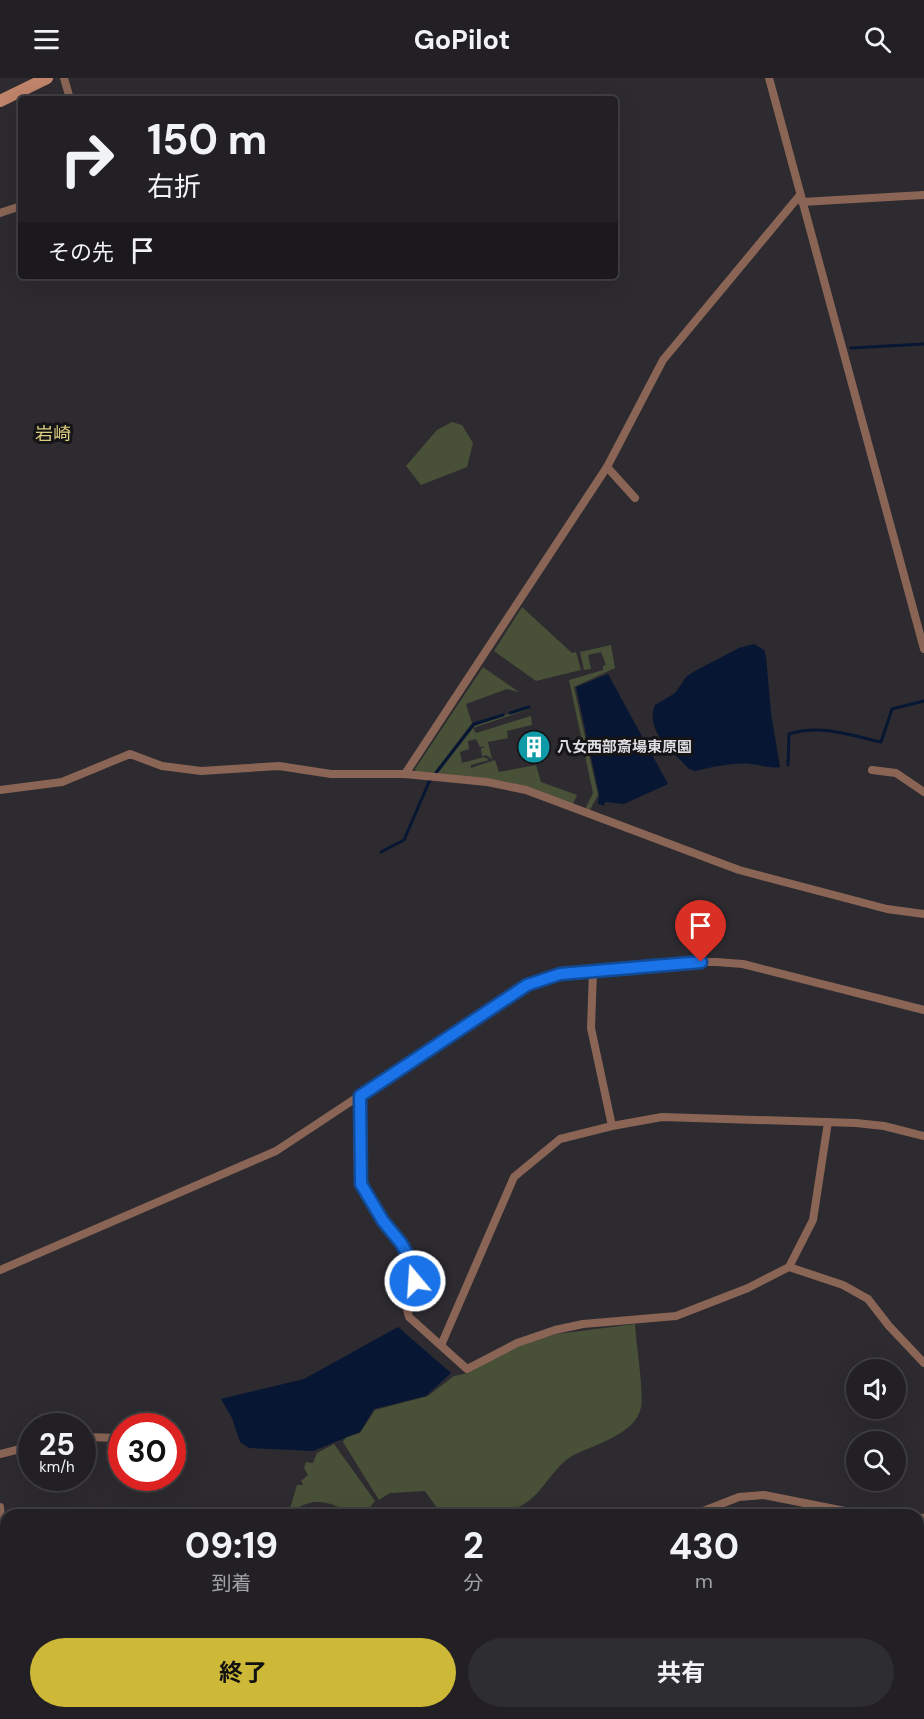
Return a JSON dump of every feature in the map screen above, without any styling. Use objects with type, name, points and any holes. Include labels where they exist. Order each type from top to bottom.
[{"type":"street","points":[[0,101],[47,78]]},
{"type":"street","points":[[64,78],[69,96]]},
{"type":"street","points":[[769,78],[924,649]]},
{"type":"street","points":[[405,774],[607,467],[663,360],[801,199],[924,195]]},
{"type":"street","points":[[0,213],[18,207]]},
{"type":"street","points":[[607,467],[635,498]]},
{"type":"street","points":[[0,790],[62,782],[130,754],[162,766],[201,771],[279,766],[331,774],[405,774],[487,782],[526,790],[740,870],[887,909],[924,914]]},
{"type":"street","points":[[872,770],[896,773],[924,792]]},
{"type":"street","points":[[0,1270],[276,1151],[527,985],[560,974],[686,962],[743,964],[924,1010]]},
{"type":"street","points":[[593,971],[591,1028],[612,1126]]},
{"type":"street","points":[[360,1096],[361,1184],[370,1202],[410,1259],[415,1281],[414,1297],[407,1309],[409,1317],[442,1343],[467,1369],[517,1343],[555,1330],[583,1324],[676,1316],[739,1292],[789,1267],[813,1220],[828,1122]]},
{"type":"street","points":[[442,1343],[514,1177],[560,1139],[612,1126],[662,1118],[828,1122],[884,1126],[924,1136]]},
{"type":"street","points":[[789,1267],[843,1286],[868,1299],[889,1326],[924,1363]]},
{"type":"street","points":[[0,1454],[18,1450]]},
{"type":"street","points":[[709,1509],[740,1497],[765,1495],[836,1509]]},
{"type":"green space","points":[[452,422],[462,425],[473,443],[467,467],[421,485],[406,466],[437,430]]},
{"type":"green space","points":[[522,607],[572,653],[576,652],[581,670],[536,681],[494,651]]},
{"type":"green space","points":[[611,645],[615,668],[574,687],[598,795],[590,810],[585,809],[593,793],[569,680],[603,670],[603,666],[606,665],[601,652],[588,655],[591,669],[584,670],[580,652]]},
{"type":"green space","points":[[483,667],[519,692],[507,689],[466,704],[472,723],[433,774],[416,772],[415,769]]},
{"type":"green space","points":[[528,707],[529,709],[473,728],[476,733],[531,716],[532,725],[507,731],[508,738],[488,742],[492,759],[486,755],[482,756],[481,749],[485,746],[480,747],[476,739],[468,741],[469,749],[460,752],[462,763],[484,757],[489,760],[471,765],[471,768],[495,760],[499,772],[536,765],[541,782],[577,795],[573,804],[507,782],[436,774],[472,727]]},
{"type":"green space","points":[[635,1324],[641,1407],[631,1425],[612,1438],[572,1456],[557,1469],[531,1499],[515,1508],[438,1509],[425,1491],[390,1493],[379,1500],[343,1442],[346,1437],[360,1433],[375,1410],[428,1396],[454,1376],[468,1373],[517,1345],[557,1334]]},
{"type":"green space","points":[[334,1444],[375,1501],[370,1509],[343,1509],[317,1502],[290,1509],[297,1485],[303,1485],[301,1481],[308,1475],[304,1468],[306,1462],[313,1463],[317,1453]]},
{"type":"water","points":[[754,644],[764,650],[766,656],[771,713],[780,767],[738,764],[695,771],[689,769],[668,748],[657,732],[653,723],[655,705],[675,693],[687,676],[695,671],[739,648]]},
{"type":"water","points":[[608,674],[668,784],[624,804],[605,802],[604,806],[598,804],[599,794],[576,687]]},
{"type":"water","points":[[398,1327],[451,1373],[426,1396],[374,1409],[360,1432],[313,1451],[249,1448],[240,1442],[232,1418],[221,1399],[304,1379]]},
{"type":"waterway","points":[[851,348],[924,344]]},
{"type":"waterway","points":[[788,765],[789,734],[823,730],[881,742],[892,709],[924,701]]},
{"type":"waterway","points":[[510,713],[529,707]]},
{"type":"waterway","points":[[381,852],[404,840],[429,782],[474,724],[503,715]]},
{"type":"place","name":"八女西部斎場東原園","points":[[534,747]]},
{"type":"district","name":"岩崎","points":[[53,434]]},
{"type":"route","points":[[415,1281],[410,1259],[401,1243],[370,1202],[361,1184],[358,1116],[360,1096],[465,1024],[527,985],[560,974],[701,962]]}]
